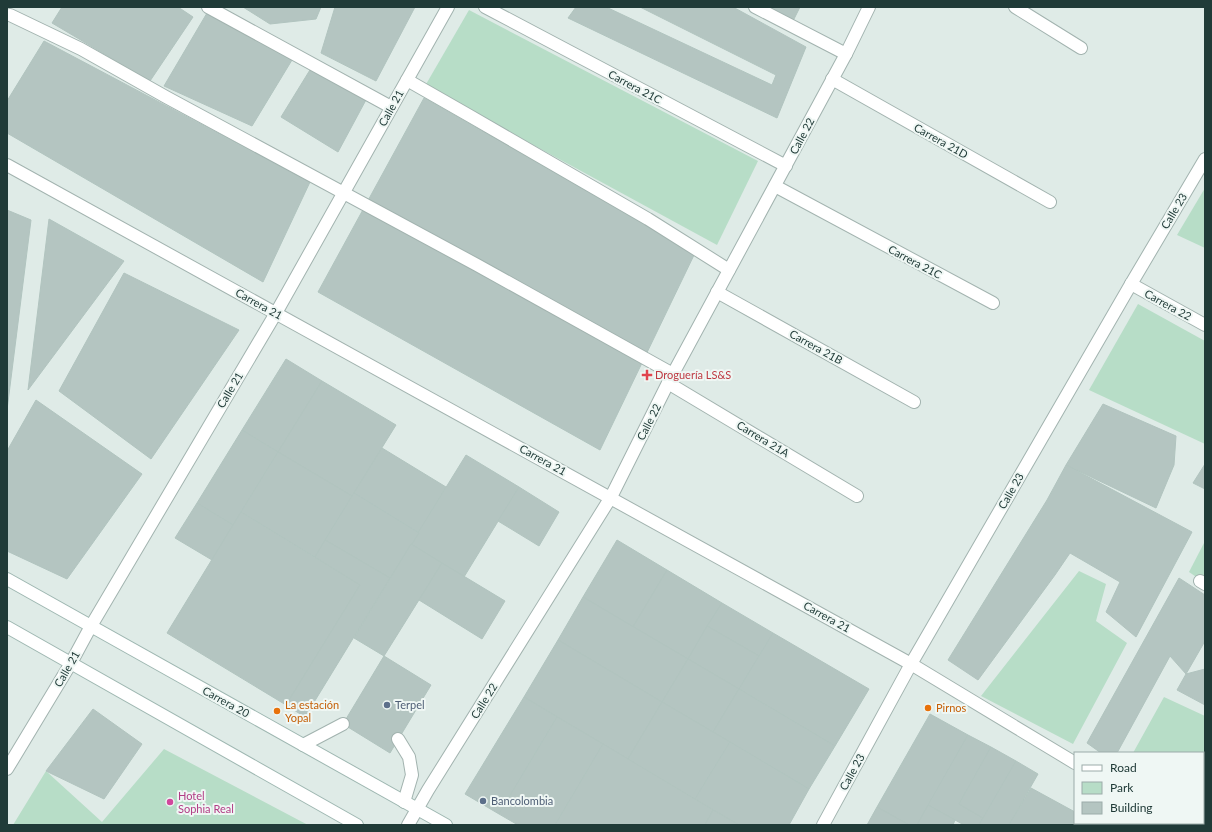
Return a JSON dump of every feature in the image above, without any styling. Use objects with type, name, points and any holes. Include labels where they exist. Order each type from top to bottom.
[{"type":"street","points":[[208,7],[391,107]]},
{"type":"street","name":"Carrera 21C","points":[[485,7],[786,166]]},
{"type":"street","points":[[755,7],[846,54]]},
{"type":"street","name":"Calle 22","points":[[408,825],[611,497],[671,378],[846,54],[869,7]]},
{"type":"street","points":[[1015,7],[1081,48]]},
{"type":"street","name":"Calle 21","points":[[7,769],[71,663],[91,626],[276,313],[407,80],[444,8]]},
{"type":"street","name":"Carrera 21A","points":[[10,14],[81,50],[484,269],[671,378],[857,496]]},
{"type":"street","name":"Carrera 21D","points":[[832,79],[1050,202]]},
{"type":"street","points":[[407,80],[648,219],[729,270]]},
{"type":"street","name":"Calle 23","points":[[823,825],[911,664],[1205,159]]},
{"type":"street","name":"Carrera 21","points":[[7,165],[611,497],[911,664],[1074,762]]},
{"type":"street","name":"Carrera 21C","points":[[775,186],[992,303]]},
{"type":"street","name":"Carrera 22","points":[[1131,284],[1205,326]]},
{"type":"street","name":"Carrera 21B","points":[[717,292],[914,402]]},
{"type":"street","name":"Carrera 20","points":[[7,579],[446,825]]},
{"type":"street","points":[[7,627],[357,825]]},
{"type":"street","points":[[303,745],[343,724]]},
{"type":"street","points":[[398,739],[409,757],[412,775],[404,802]]},
{"type":"green space","points":[[469,10],[758,161],[717,245],[425,86]]},
{"type":"green space","points":[[1205,188],[1205,248],[1177,235]]},
{"type":"green space","points":[[1138,304],[1205,341],[1205,444],[1089,390]]},
{"type":"green space","points":[[1205,543],[1205,583],[1189,572]]},
{"type":"green space","points":[[1079,571],[1106,584],[1096,621],[1127,643],[1073,744],[981,696]]},
{"type":"green space","points":[[1164,697],[1205,716],[1204,810],[1204,752],[1134,752]]},
{"type":"green space","points":[[164,749],[308,825],[13,825],[46,771],[102,822]]},
{"type":"building","points":[[62,7],[178,7],[193,17],[150,81],[52,23]]},
{"type":"building","points":[[243,7],[321,7],[316,19],[270,24]]},
{"type":"building","points":[[335,7],[415,7],[376,81],[321,53]]},
{"type":"building","points":[[576,7],[606,7],[772,85],[776,75],[640,7],[733,7],[806,47],[777,118],[568,18]]},
{"type":"building","points":[[764,7],[800,7],[792,23]]},
{"type":"building","points":[[207,13],[292,60],[252,126],[164,86]]},
{"type":"building","points":[[44,41],[310,182],[263,282],[7,133],[7,101]]},
{"type":"building","points":[[313,65],[367,98],[338,152],[281,117]]},
{"type":"building","points":[[424,98],[695,253],[600,450],[318,292]]},
{"type":"building","points":[[7,210],[31,220],[7,410]]},
{"type":"building","points":[[49,219],[124,261],[28,390]]},
{"type":"building","points":[[124,273],[239,330],[151,459],[59,391]]},
{"type":"building","points":[[286,359],[322,381],[278,452],[242,430]]},
{"type":"building","points":[[322,381],[396,425],[352,496],[278,452]]},
{"type":"building","points":[[36,400],[142,474],[67,579],[7,551],[7,451]]},
{"type":"building","points":[[1103,404],[1176,436],[1174,465],[1156,508],[1066,465]]},
{"type":"building","points":[[242,430],[278,452],[233,525],[197,503]]},
{"type":"building","points":[[382,448],[446,487],[419,533],[354,493]]},
{"type":"building","points":[[278,452],[352,496],[315,557],[241,512]]},
{"type":"building","points":[[466,455],[519,487],[464,577],[411,544]]},
{"type":"building","points":[[1205,464],[1205,489],[1193,483]]},
{"type":"building","points":[[1066,465],[1192,532],[1136,637],[1106,612],[1120,582],[1070,553],[978,680],[948,660],[1047,500]]},
{"type":"building","points":[[519,487],[559,512],[539,546],[498,521]]},
{"type":"building","points":[[354,493],[419,533],[390,578],[325,540]]},
{"type":"building","points":[[197,503],[233,525],[212,560],[175,538]]},
{"type":"building","points":[[241,512],[360,585],[286,705],[167,633]]},
{"type":"building","points":[[325,540],[390,578],[305,717],[286,705],[360,585],[315,557]]},
{"type":"building","points":[[617,540],[667,570],[633,627],[583,597]]},
{"type":"building","points":[[411,544],[442,563],[384,656],[354,638]]},
{"type":"building","points":[[442,563],[505,601],[482,639],[419,600]]},
{"type":"building","points":[[667,570],[722,603],[688,659],[633,627]]},
{"type":"building","points":[[1179,578],[1205,595],[1205,641],[1186,674],[1170,656],[1118,752],[1100,752],[1087,743]]},
{"type":"building","points":[[583,597],[688,659],[662,702],[558,640]]},
{"type":"building","points":[[722,603],[773,633],[759,656],[707,626]]},
{"type":"building","points":[[707,626],[759,656],[739,689],[688,659]]},
{"type":"building","points":[[773,633],[869,689],[835,746],[739,689]]},
{"type":"building","points":[[558,640],[662,702],[628,759],[524,697]]},
{"type":"building","name":"Terpel","points":[[384,656],[431,685],[390,753],[343,724]]},
{"type":"building","points":[[688,659],[739,689],[713,732],[662,702]]},
{"type":"building","points":[[1205,669],[1205,705],[1177,690],[1186,674]]},
{"type":"building","points":[[739,689],[835,746],[809,789],[713,732]]},
{"type":"building","points":[[524,697],[557,717],[499,814],[465,794]]},
{"type":"building","points":[[662,702],[730,742],[695,799],[628,759]]},
{"type":"building","points":[[93,709],[142,744],[104,799],[46,771]]},
{"type":"building","points":[[930,714],[968,735],[917,825],[909,825],[877,807]]},
{"type":"building","points":[[557,717],[603,744],[555,825],[518,825],[499,814]]},
{"type":"building","points":[[968,735],[991,747],[959,804],[983,818],[979,825],[964,825],[928,805]]},
{"type":"building","points":[[730,742],[809,789],[789,825],[739,825],[695,799]]},
{"type":"building","points":[[603,744],[713,810],[705,825],[555,825]]},
{"type":"building","points":[[991,747],[1016,761],[983,818],[959,804]]},
{"type":"building","points":[[1016,761],[1038,774],[1009,825],[979,825]]},
{"type":"building","points":[[1031,788],[1074,811],[1074,824],[1088,824],[1088,825],[1009,825]]},
{"type":"building","points":[[928,805],[955,820],[953,825],[917,825]]},
{"type":"building","points":[[877,807],[909,825],[867,825]]},
{"type":"building","points":[[713,810],[739,825],[705,825]]},
{"type":"building","points":[[1141,824],[1143,825],[1111,825]]},
{"type":"place","name":"Droguería LS&S","points":[[647,375]]},
{"type":"place","name":"Terpel","points":[[387,705]]},
{"type":"place","name":"Pirnos","points":[[928,708]]},
{"type":"place","name":"La estación Yopal","points":[[277,711]]},
{"type":"place","name":"Bancolombia","points":[[483,801]]},
{"type":"place","name":"Hotel Sophia Real","points":[[170,802]]}]
